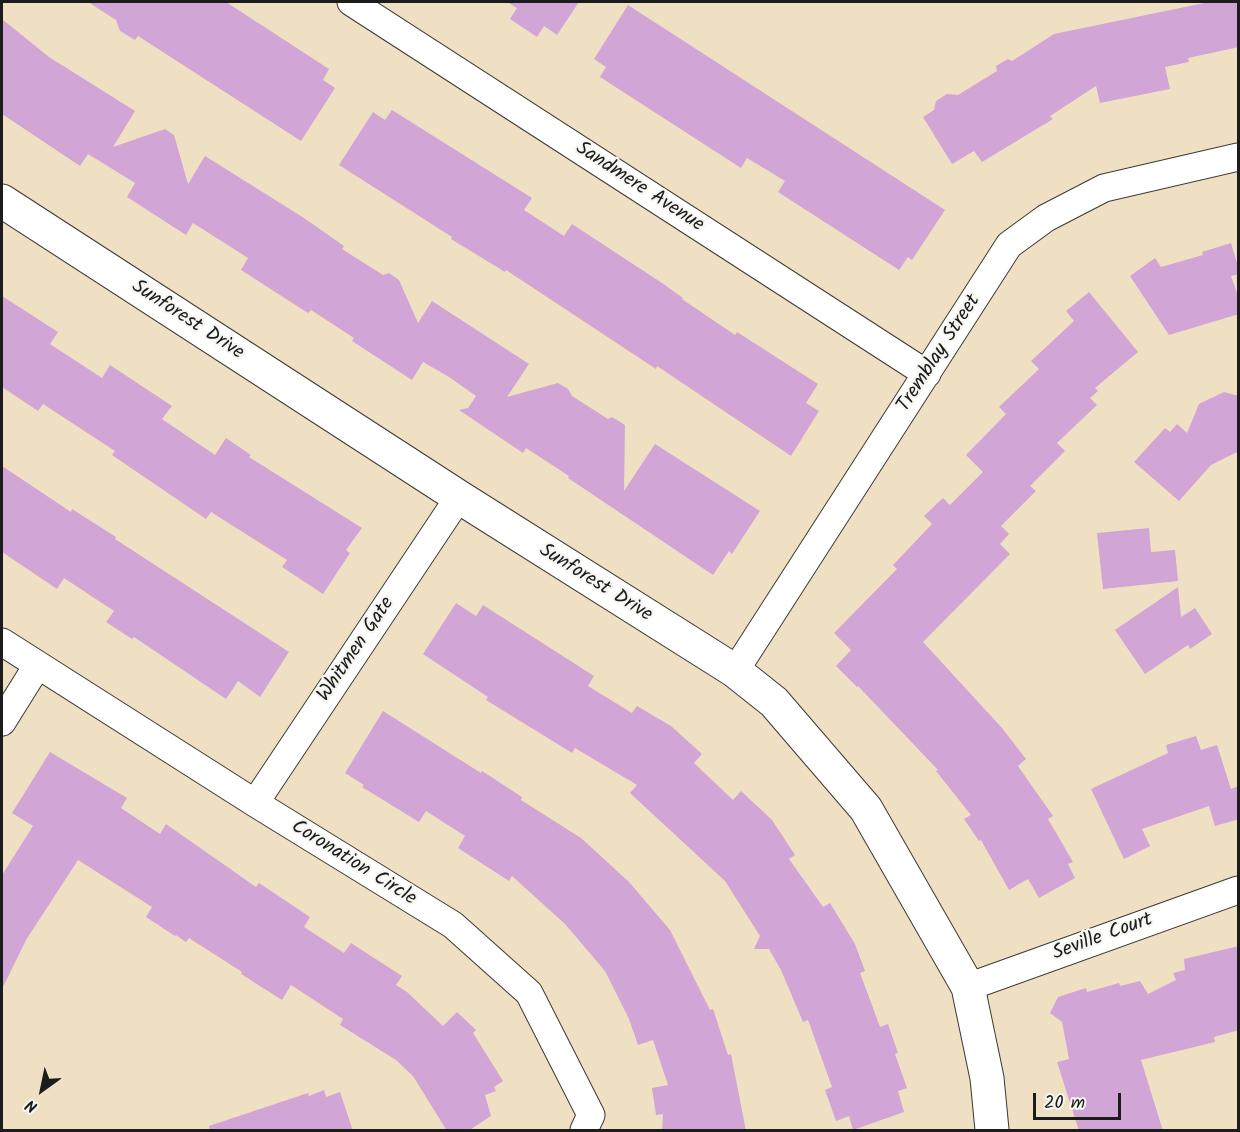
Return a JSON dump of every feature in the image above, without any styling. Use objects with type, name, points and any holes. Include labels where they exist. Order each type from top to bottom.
[{"type":"street","name":"Sandmere Avenue","points":[[351,2],[927,374]]},
{"type":"street","name":"Tremblay Street","points":[[735,671],[1009,245],[1046,218],[1104,188],[1239,157]]},
{"type":"street","name":"Sunforest Drive","points":[[2,201],[459,497],[735,671],[774,702],[866,808],[968,987],[987,1078],[992,1131]]},
{"type":"street","name":"Whitmen Gate","points":[[255,803],[459,497]]},
{"type":"street","name":"Coronation Circle","points":[[2,642],[255,803],[453,925],[529,993],[591,1115],[584,1131]]},
{"type":"street","points":[[2,722],[37,666]]},
{"type":"street","name":"Seville Court","points":[[968,987],[1239,890]]},
{"type":"building","points":[[88,2],[226,2],[329,69],[323,80],[335,88],[301,141],[138,36],[135,40],[120,31],[116,20]]},
{"type":"building","points":[[507,2],[579,2],[557,35],[544,26],[537,37],[510,19],[517,8]]},
{"type":"building","points":[[1209,2],[1239,2],[1239,47],[1188,58],[1189,62],[1165,67],[1170,89],[1100,103],[1096,86],[1050,116],[1053,119],[982,162],[974,151],[952,164],[923,117],[934,110],[936,101],[947,94],[958,95],[997,71],[996,66],[1008,59],[1012,61],[1054,34]]},
{"type":"building","points":[[628,5],[945,210],[912,260],[908,257],[899,270],[778,192],[785,181],[747,158],[741,168],[600,77],[606,67],[594,59]]},
{"type":"building","points":[[2,19],[49,57],[135,111],[113,147],[165,129],[174,135],[188,184],[205,156],[304,218],[344,246],[342,249],[383,275],[389,273],[399,280],[418,323],[432,301],[529,364],[507,397],[558,383],[568,389],[572,396],[608,419],[612,417],[625,425],[624,491],[655,444],[760,511],[732,554],[729,551],[713,575],[526,448],[523,453],[459,410],[468,408],[476,396],[449,377],[423,362],[412,380],[352,341],[354,338],[311,310],[308,313],[241,270],[248,258],[193,223],[186,235],[127,197],[135,183],[88,154],[80,166],[2,114]]},
{"type":"building","points":[[392,110],[532,198],[524,210],[564,236],[572,224],[662,283],[735,335],[737,332],[818,384],[806,403],[819,411],[791,456],[657,366],[656,369],[506,270],[505,272],[451,239],[452,237],[339,165],[373,112],[385,120]]},
{"type":"building","points":[[1231,243],[1239,270],[1239,274],[1231,276],[1239,299],[1239,314],[1169,335],[1130,276],[1155,258],[1161,267],[1203,255],[1202,252]]},
{"type":"building","points":[[1089,292],[1138,352],[1095,388],[1098,391],[1090,398],[1097,405],[1057,443],[1065,451],[1030,486],[1036,491],[1001,526],[1009,534],[1000,544],[1010,554],[923,642],[1002,728],[1026,759],[1018,766],[1053,816],[1048,819],[1073,862],[1068,864],[1075,878],[1039,898],[1028,879],[1009,890],[981,840],[979,841],[964,819],[971,815],[936,771],[938,770],[836,666],[851,650],[834,633],[897,569],[893,565],[932,524],[924,516],[943,498],[950,505],[983,472],[966,455],[1006,414],[999,407],[1039,369],[1031,361],[1074,321],[1066,311]]},
{"type":"building","points":[[2,296],[58,332],[50,344],[102,378],[110,365],[172,406],[162,419],[215,455],[226,438],[251,455],[249,457],[362,528],[346,550],[350,553],[323,594],[282,567],[287,560],[211,512],[206,519],[112,455],[115,451],[43,404],[38,411],[2,387]]},
{"type":"building","points":[[1224,392],[1239,396],[1239,451],[1211,465],[1179,501],[1134,462],[1165,428],[1170,432],[1177,424],[1187,433],[1199,404]]},
{"type":"building","points":[[2,466],[71,512],[72,509],[116,537],[115,539],[289,652],[260,697],[238,681],[226,699],[134,637],[132,639],[106,622],[114,611],[64,578],[57,589],[2,552]]},
{"type":"building","points":[[1149,528],[1151,552],[1175,550],[1178,581],[1103,589],[1097,533]]},
{"type":"building","points":[[1178,587],[1181,617],[1195,608],[1212,634],[1190,649],[1188,645],[1145,674],[1115,630]]},
{"type":"building","points":[[456,603],[476,616],[483,605],[594,676],[588,686],[632,713],[637,706],[671,726],[702,754],[694,763],[733,800],[741,791],[772,820],[795,855],[789,859],[823,907],[830,903],[855,944],[865,971],[860,973],[880,1027],[888,1024],[898,1053],[895,1054],[907,1088],[898,1091],[904,1112],[853,1130],[849,1116],[836,1121],[825,1090],[832,1087],[808,1020],[803,1022],[781,970],[769,949],[754,949],[760,936],[725,881],[630,793],[637,785],[575,748],[572,753],[486,700],[488,697],[423,654]]},
{"type":"building","points":[[383,711],[481,773],[482,771],[522,797],[521,800],[581,838],[629,882],[670,930],[710,1010],[713,1009],[728,1055],[731,1054],[746,1131],[662,1131],[663,1114],[656,1115],[652,1088],[668,1085],[653,1040],[638,1045],[629,1019],[605,971],[565,924],[512,876],[509,881],[458,848],[465,836],[426,811],[419,822],[362,787],[364,785],[345,773]]},
{"type":"building","points":[[1196,736],[1201,750],[1217,745],[1231,789],[1239,786],[1239,819],[1215,826],[1209,806],[1142,829],[1150,846],[1124,859],[1091,789],[1168,753],[1166,745]]},
{"type":"building","points":[[50,752],[127,798],[121,808],[160,834],[166,824],[256,887],[259,883],[310,917],[304,927],[344,953],[351,943],[402,976],[396,985],[407,992],[443,1026],[457,1012],[476,1030],[473,1033],[503,1081],[494,1087],[496,1091],[485,1095],[491,1116],[468,1131],[447,1131],[413,1076],[396,1060],[340,1025],[343,1019],[291,985],[282,1000],[189,938],[186,942],[175,936],[146,917],[152,907],[78,860],[26,940],[2,989],[2,875],[33,826],[12,813]]},
{"type":"building","points":[[1239,946],[1239,1030],[1214,1037],[1215,1042],[1141,1060],[1163,1131],[1079,1131],[1057,1062],[1069,1059],[1062,1022],[1050,1013],[1058,997],[1086,988],[1087,992],[1119,983],[1120,986],[1140,981],[1148,994],[1176,980],[1173,973],[1185,970],[1184,959]]},
{"type":"building","points":[[324,1090],[326,1097],[340,1092],[353,1131],[210,1131],[209,1126],[308,1093],[309,1096]]}]
